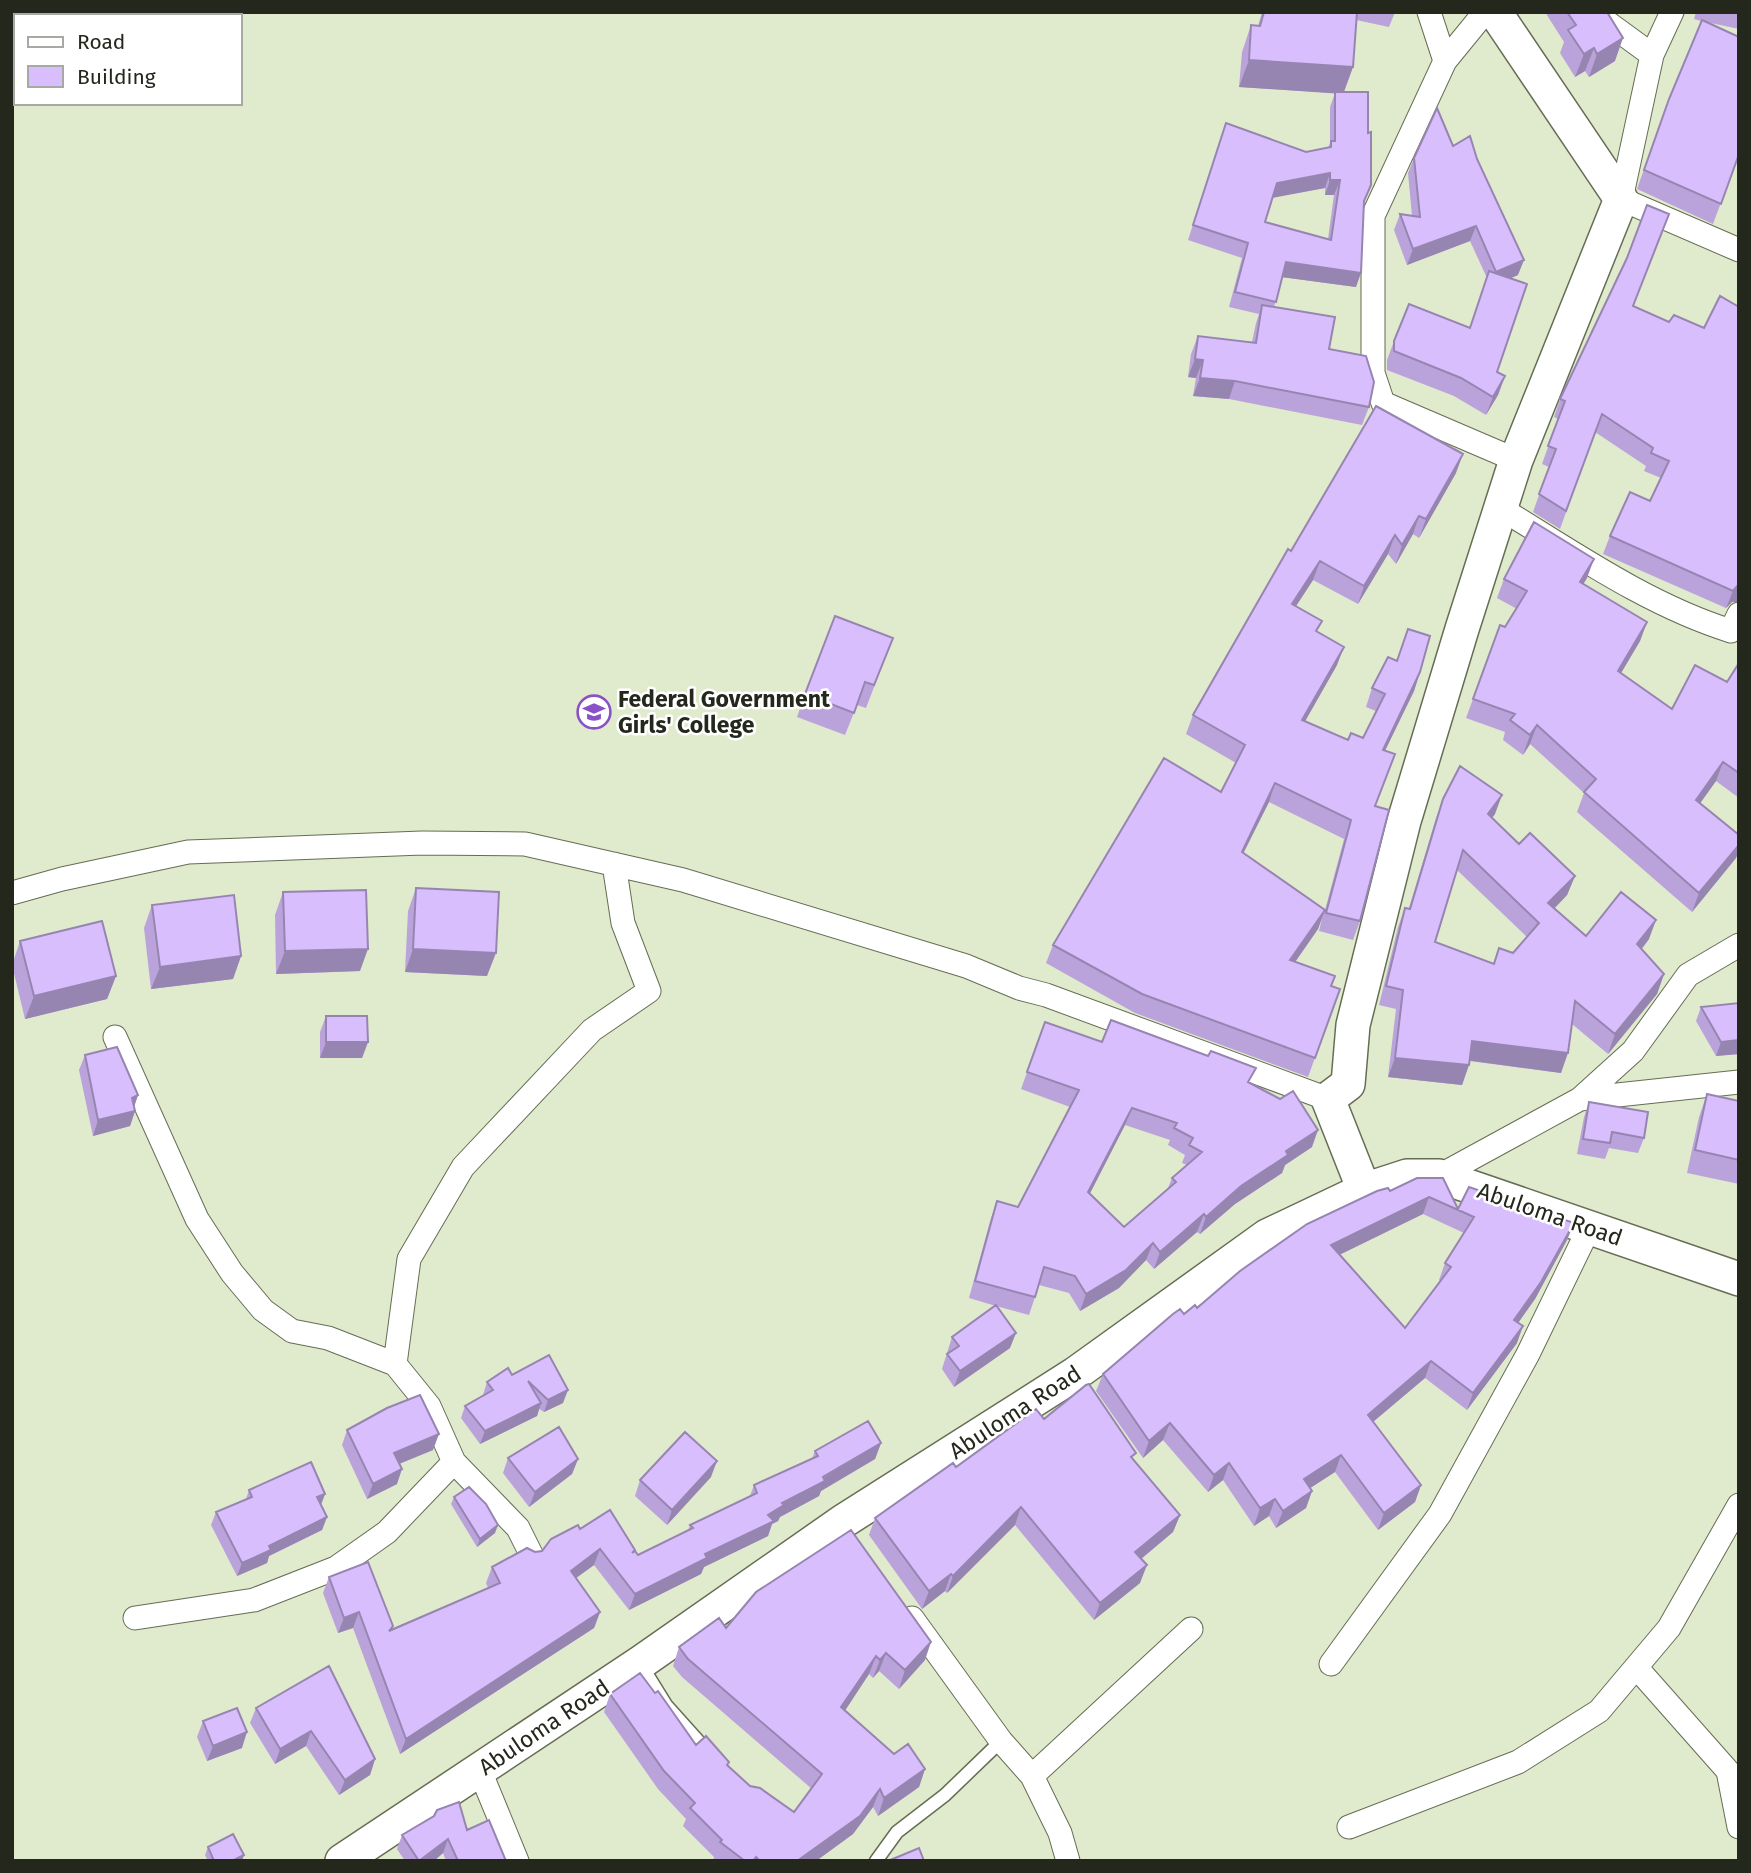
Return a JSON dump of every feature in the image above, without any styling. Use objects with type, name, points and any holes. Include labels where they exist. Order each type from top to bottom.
[{"type":"street","points":[[1429,12],[1445,61]]},
{"type":"street","points":[[1485,12],[1445,61],[1373,216],[1373,373],[1383,403],[1517,460]]},
{"type":"street","points":[[1494,12],[1621,199],[1739,250]]},
{"type":"street","points":[[1601,12],[1604,20],[1652,55]]},
{"type":"street","points":[[1328,1099],[1348,1084],[1353,1025],[1404,821],[1517,460],[1621,199],[1652,55],[1672,12]]},
{"type":"street","points":[[1500,509],[1653,599],[1708,624],[1731,631],[1739,614]]},
{"type":"street","points":[[12,894],[62,879],[188,852],[422,843],[525,844],[682,880],[966,966],[1019,988],[1046,995],[1328,1099],[1364,1190]]},
{"type":"street","points":[[395,1364],[409,1259],[463,1167],[592,1030],[649,991],[623,923],[614,864]]},
{"type":"street","points":[[1439,1176],[1580,1099],[1633,1051],[1688,975],[1739,945]]},
{"type":"street","points":[[115,1037],[197,1219],[232,1273],[263,1310],[292,1331],[328,1338],[395,1364],[429,1406],[454,1462],[518,1528],[531,1554]]},
{"type":"street","points":[[1580,1099],[1739,1082]]},
{"type":"street","name":"Abuloma Road","points":[[342,1861],[640,1662],[849,1532],[1079,1380],[1267,1236],[1364,1190],[1407,1176],[1439,1176],[1739,1279]]},
{"type":"street","points":[[1331,1664],[1440,1514],[1528,1354],[1589,1228]]},
{"type":"street","points":[[135,1618],[254,1600],[336,1568],[387,1532],[454,1462]]},
{"type":"street","points":[[1349,1827],[1518,1762],[1599,1711],[1669,1628],[1739,1506]]},
{"type":"street","points":[[901,1601],[1001,1741],[1032,1776],[1060,1833],[1068,1861]]},
{"type":"street","points":[[1032,1776],[1191,1629]]},
{"type":"street","points":[[1636,1667],[1728,1771],[1739,1826]]},
{"type":"street","points":[[480,1770],[517,1861]]},
{"type":"lane","points":[[640,1662],[666,1705],[722,1767]]},
{"type":"lane","points":[[876,1861],[897,1832],[945,1795],[1001,1741]]},
{"type":"building","points":[[1264,12],[1357,12],[1353,67],[1249,60],[1251,25],[1260,26]]},
{"type":"building","points":[[1567,12],[1607,12],[1623,38],[1597,54],[1594,48],[1584,54],[1568,30],[1576,25]]},
{"type":"building","points":[[1702,20],[1739,37],[1739,154],[1721,204],[1644,170],[1669,99]]},
{"type":"building","points":[[1335,92],[1368,92],[1371,185],[1364,201],[1361,273],[1286,262],[1276,302],[1235,292],[1248,243],[1193,225],[1226,123],[1306,152],[1331,147],[1331,141],[1335,141]],"holes":[[[1330,173],[1330,180],[1340,180],[1331,240],[1265,222],[1277,183]]]},
{"type":"building","points":[[1437,108],[1453,146],[1470,136],[1477,159],[1524,260],[1496,272],[1476,226],[1413,249],[1400,214],[1420,217],[1414,158]]},
{"type":"building","points":[[1647,205],[1669,214],[1633,306],[1669,322],[1674,315],[1704,328],[1720,296],[1739,307],[1739,584],[1733,591],[1610,536],[1630,492],[1650,501],[1669,461],[1651,453],[1653,448],[1602,414],[1566,511],[1539,494],[1556,449],[1548,446],[1565,401],[1560,399],[1627,258]]},
{"type":"building","points":[[1489,271],[1527,284],[1497,372],[1505,376],[1493,397],[1461,378],[1394,351],[1394,341],[1409,304],[1470,328]]},
{"type":"building","points":[[1262,305],[1335,317],[1329,349],[1366,356],[1374,382],[1369,407],[1235,381],[1200,378],[1203,360],[1195,359],[1198,336],[1256,343]]},
{"type":"building","points":[[1376,406],[1463,454],[1426,519],[1419,516],[1402,545],[1395,535],[1364,586],[1320,561],[1292,604],[1322,621],[1316,631],[1344,647],[1302,720],[1348,740],[1351,733],[1363,738],[1385,694],[1372,688],[1388,657],[1397,661],[1408,629],[1430,636],[1420,672],[1383,750],[1395,754],[1375,806],[1389,810],[1360,921],[1326,913],[1351,820],[1275,783],[1242,852],[1325,910],[1290,960],[1335,976],[1331,986],[1340,989],[1315,1058],[1142,994],[1053,945],[1164,758],[1221,792],[1245,745],[1193,715],[1288,549],[1291,551]]},
{"type":"building","points":[[1534,522],[1594,559],[1580,582],[1647,622],[1618,671],[1672,709],[1695,665],[1727,682],[1739,663],[1739,773],[1723,762],[1696,800],[1739,835],[1739,845],[1699,893],[1584,792],[1596,779],[1537,725],[1530,735],[1510,720],[1515,714],[1473,699],[1500,625],[1505,627],[1527,591],[1504,579]]},
{"type":"building","points":[[835,616],[893,638],[874,685],[865,682],[854,713],[805,694]]},
{"type":"building","points":[[1460,766],[1502,795],[1488,814],[1519,844],[1530,833],[1575,876],[1548,903],[1586,936],[1621,892],[1656,920],[1637,944],[1664,974],[1615,1034],[1575,1001],[1568,1053],[1472,1041],[1469,1065],[1395,1058],[1403,990],[1386,986],[1405,908],[1410,909],[1443,799]],"holes":[[[1463,850],[1539,923],[1513,953],[1499,948],[1494,964],[1435,942]]]},
{"type":"building","points":[[416,888],[499,892],[496,953],[413,949]]},
{"type":"building","points":[[366,890],[368,949],[285,951],[283,892]]},
{"type":"building","points":[[234,895],[241,956],[160,967],[152,905]]},
{"type":"building","points":[[102,921],[116,976],[34,996],[20,941]]},
{"type":"building","points":[[1739,1003],[1739,1040],[1721,1042],[1701,1007]]},
{"type":"building","points":[[326,1016],[367,1016],[368,1042],[326,1042]]},
{"type":"building","points":[[1111,1020],[1208,1056],[1211,1051],[1256,1068],[1248,1082],[1280,1099],[1293,1091],[1318,1130],[1286,1151],[1288,1155],[1241,1186],[1206,1217],[1204,1214],[1160,1252],[1153,1243],[1126,1270],[1086,1294],[1075,1276],[1044,1267],[1035,1297],[975,1281],[997,1201],[1018,1207],[1079,1090],[1027,1072],[1045,1022],[1102,1042]],"holes":[[[1132,1108],[1177,1123],[1174,1128],[1193,1138],[1189,1145],[1202,1152],[1172,1178],[1176,1182],[1124,1227],[1088,1192]]]},
{"type":"building","points":[[117,1047],[138,1095],[132,1098],[135,1111],[98,1120],[85,1055]]},
{"type":"building","points":[[1707,1094],[1739,1101],[1739,1160],[1695,1150]]},
{"type":"building","points":[[1589,1102],[1648,1112],[1644,1138],[1612,1132],[1610,1143],[1583,1139]]},
{"type":"building","points":[[1417,1178],[1443,1178],[1458,1209],[1469,1187],[1574,1223],[1541,1282],[1514,1320],[1523,1326],[1473,1393],[1431,1361],[1368,1415],[1421,1485],[1384,1513],[1341,1455],[1304,1479],[1312,1491],[1283,1511],[1275,1499],[1260,1508],[1229,1463],[1214,1475],[1170,1423],[1149,1441],[1103,1374],[1173,1314],[1180,1309],[1184,1314],[1195,1305],[1197,1308],[1240,1271],[1307,1224],[1377,1191],[1388,1188],[1390,1191]],"holes":[[[1429,1197],[1474,1217],[1445,1263],[1451,1267],[1405,1328],[1331,1245]]]},
{"type":"building","points":[[996,1305],[1016,1333],[960,1371],[947,1354],[959,1346],[952,1337]]},
{"type":"building","points":[[549,1355],[568,1390],[548,1400],[528,1381],[541,1403],[485,1431],[465,1406],[493,1390],[487,1382],[508,1368],[512,1375]]},
{"type":"building","points":[[1089,1384],[1136,1453],[1131,1457],[1180,1515],[1135,1552],[1147,1565],[1100,1603],[1021,1507],[953,1576],[951,1574],[929,1591],[875,1518],[953,1463],[956,1467],[1036,1409],[1044,1419]]},
{"type":"building","points":[[420,1395],[439,1434],[394,1453],[402,1469],[373,1484],[347,1430],[387,1408]]},
{"type":"building","points":[[868,1421],[881,1443],[823,1477],[825,1481],[782,1503],[784,1505],[768,1515],[774,1521],[705,1554],[707,1558],[635,1594],[600,1549],[571,1571],[600,1612],[406,1739],[359,1612],[344,1618],[329,1577],[368,1562],[393,1626],[389,1631],[500,1583],[492,1567],[527,1548],[535,1552],[542,1551],[551,1539],[578,1525],[580,1529],[610,1510],[635,1550],[632,1553],[635,1551],[638,1555],[693,1528],[690,1525],[757,1493],[754,1485],[818,1456],[815,1451]]},
{"type":"building","points":[[559,1427],[578,1459],[535,1492],[508,1458]]},
{"type":"building","points":[[685,1432],[717,1461],[672,1510],[640,1480]]},
{"type":"building","points":[[311,1462],[325,1494],[317,1497],[327,1517],[269,1546],[271,1550],[242,1563],[216,1512],[252,1497],[249,1490]]},
{"type":"building","points":[[469,1487],[486,1504],[498,1525],[480,1539],[454,1497]]},
{"type":"building","points":[[851,1530],[931,1642],[905,1670],[886,1653],[880,1660],[876,1656],[841,1707],[894,1754],[908,1744],[925,1769],[884,1798],[880,1789],[860,1816],[797,1861],[760,1861],[756,1857],[753,1861],[745,1861],[720,1842],[722,1840],[690,1808],[695,1803],[664,1771],[610,1694],[640,1673],[655,1693],[658,1691],[696,1745],[706,1736],[729,1762],[727,1765],[750,1786],[760,1788],[794,1812],[822,1774],[688,1659],[679,1647],[719,1618],[726,1628],[756,1592]]},
{"type":"building","points":[[329,1666],[375,1759],[345,1780],[311,1731],[280,1749],[256,1708]]},
{"type":"building","points":[[237,1708],[247,1732],[213,1746],[203,1721]]},
{"type":"building","points":[[459,1802],[467,1830],[489,1820],[506,1861],[458,1861],[448,1839],[419,1861],[402,1835],[434,1816],[437,1810]]},
{"type":"building","points":[[233,1834],[244,1855],[232,1861],[214,1861],[208,1847]]},
{"type":"building","points":[[919,1848],[924,1861],[888,1861]]},
{"type":"place","name":"Federal Government Girls' College","points":[[594,712]]}]
